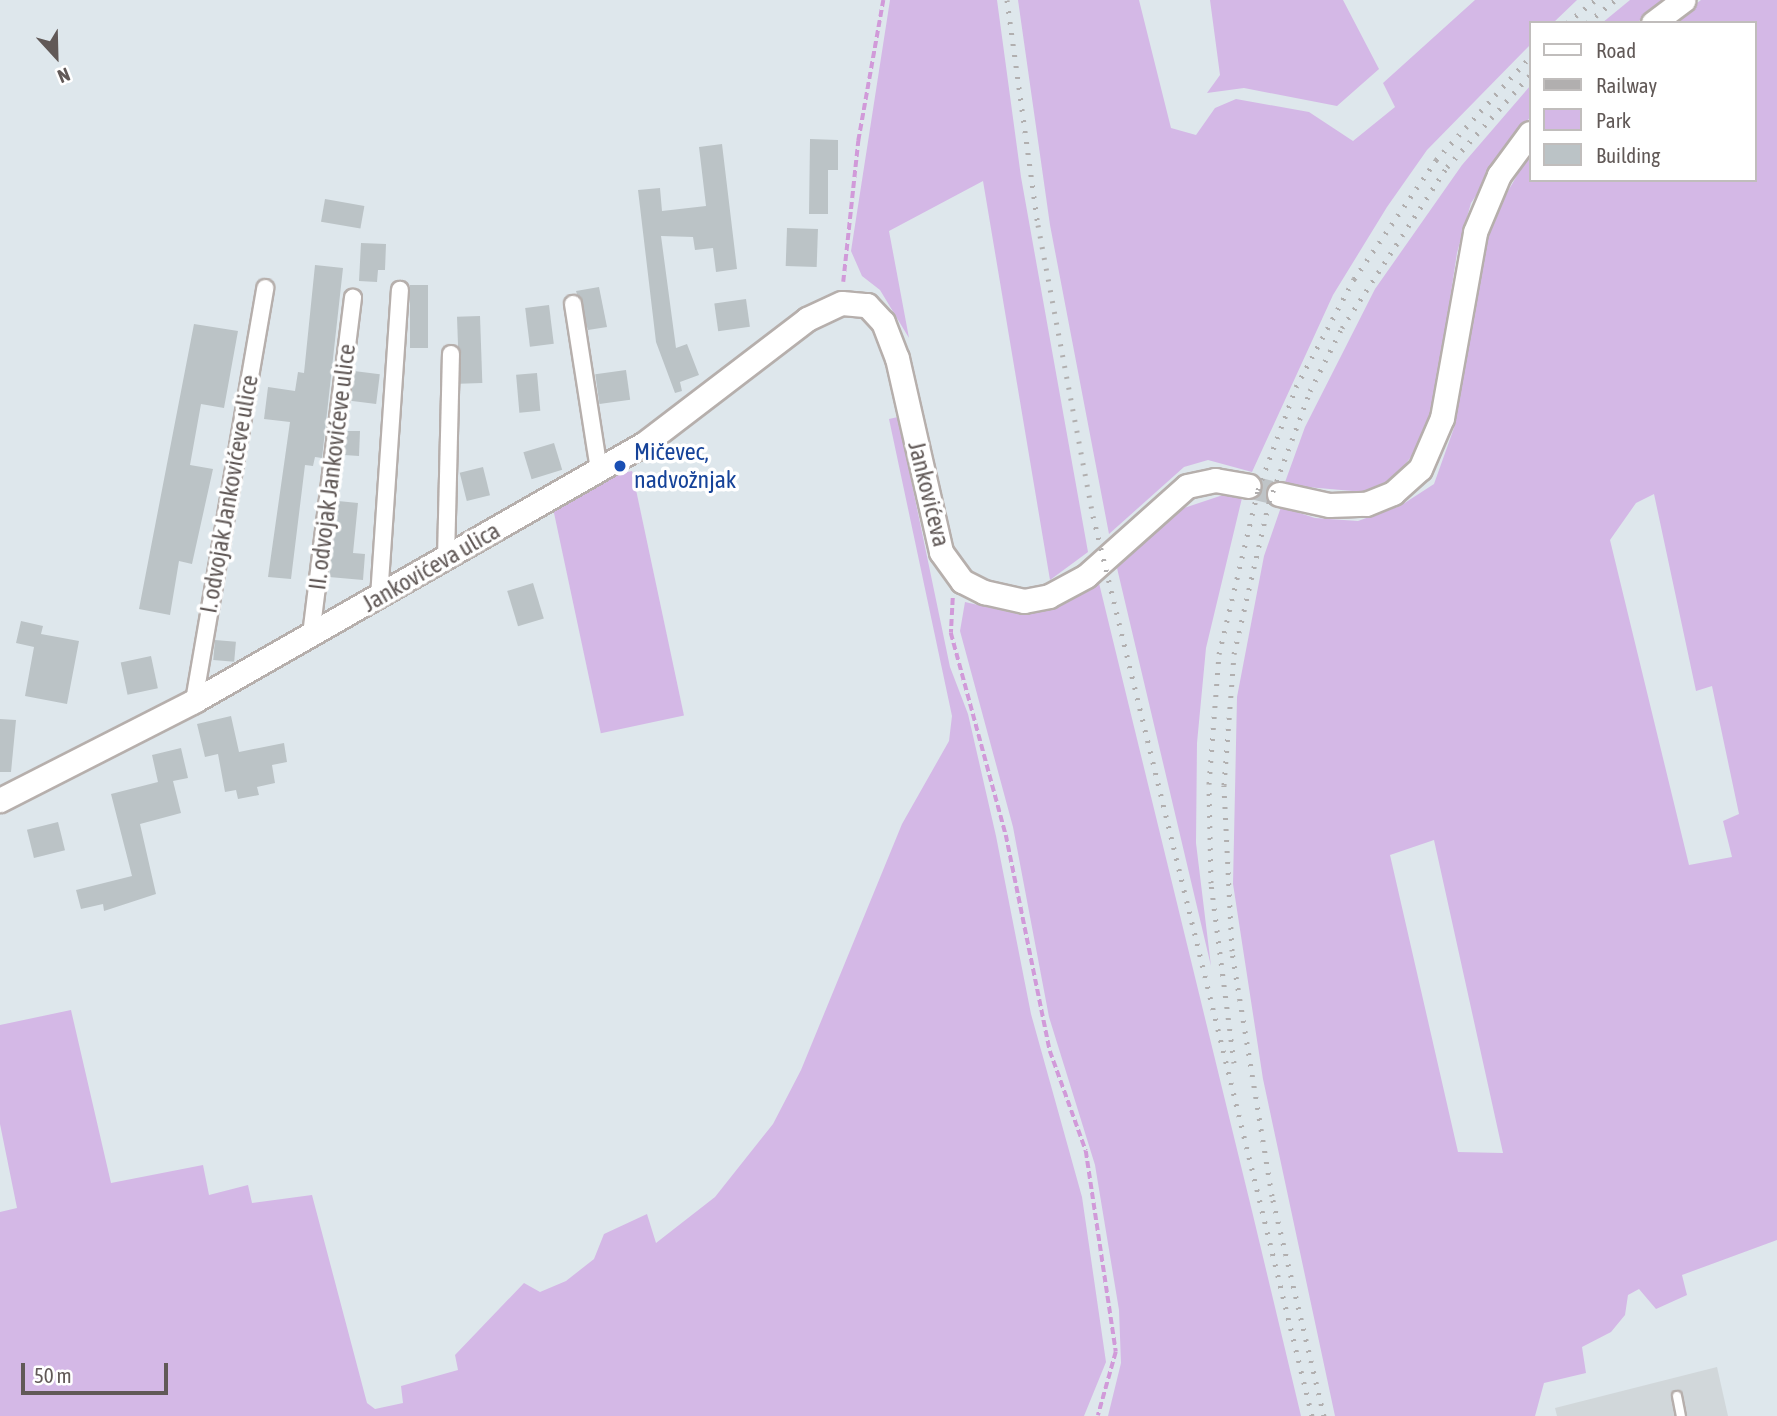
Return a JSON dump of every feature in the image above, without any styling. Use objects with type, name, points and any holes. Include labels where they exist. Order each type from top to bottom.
[{"type":"main road","points":[[1656,21],[1683,0]]},
{"type":"main road","points":[[1279,494],[1329,505],[1366,504],[1394,493],[1420,469],[1443,418],[1475,232],[1499,175],[1528,136]]},
{"type":"main road","name":"Jankovićeva ulica","points":[[0,800],[194,701],[599,470],[703,402],[807,319],[842,303]]},
{"type":"main road","name":"Jankovićeva","points":[[842,303],[867,305],[890,337],[936,538],[954,573],[984,592],[1024,601],[1049,596],[1086,576],[1187,486],[1215,480],[1248,486]]},
{"type":"street","name":"I. odvojak Jankovićeve ulice","points":[[194,701],[265,288]]},
{"type":"street","points":[[379,597],[400,290]]},
{"type":"street","name":"II. odvojak Jankovićeve ulice","points":[[311,635],[352,298]]},
{"type":"street","points":[[573,304],[599,470]]},
{"type":"street","points":[[446,558],[451,354]]},
{"type":"lane","points":[[1676,1396],[1681,1416]]},
{"type":"path","points":[[842,303],[858,141],[883,0]]},
{"type":"path","points":[[954,573],[951,633],[1006,835],[1049,1051],[1078,1124],[1094,1199],[1116,1352],[1098,1416]]},
{"type":"shaded area","points":[[1717,1367],[1728,1416],[1557,1416],[1555,1408]]},
{"type":"green space","points":[[890,0],[997,0],[1021,177],[1088,552],[1050,580],[983,181],[889,231],[909,338],[880,290],[862,276],[851,251]]},
{"type":"green space","points":[[1018,0],[1139,0],[1171,128],[1196,135],[1215,108],[1236,99],[1309,112],[1353,141],[1395,107],[1383,83],[1475,0],[1577,0],[1555,21],[1528,21],[1528,47],[1427,150],[1387,207],[1333,295],[1252,472],[1208,460],[1184,467],[1109,534],[1050,225]]},
{"type":"green space","points":[[1210,0],[1343,0],[1379,69],[1337,106],[1244,88],[1207,93],[1220,75]]},
{"type":"green space","points":[[1630,0],[1667,0],[1639,21],[1604,21]]},
{"type":"green space","points":[[1701,0],[1777,0],[1777,1240],[1682,1275],[1687,1295],[1656,1309],[1639,1289],[1628,1295],[1625,1315],[1611,1332],[1582,1347],[1586,1373],[1544,1383],[1535,1416],[1335,1416],[1263,1079],[1233,884],[1237,697],[1264,556],[1281,507],[1315,518],[1358,521],[1400,506],[1434,484],[1455,425],[1479,260],[1490,222],[1528,156],[1528,182],[1756,182],[1756,21],[1674,21]],"holes":[[[1654,494],[1696,691],[1712,686],[1739,814],[1723,821],[1732,857],[1689,865],[1610,540],[1636,503]],[[1434,840],[1503,1153],[1458,1152],[1390,855]]]},
{"type":"green space","points":[[1528,88],[1528,120],[1471,203],[1457,253],[1433,411],[1415,452],[1394,478],[1364,492],[1284,485],[1305,427],[1375,289],[1462,165]]},
{"type":"green space","points":[[898,417],[950,667],[968,714],[996,836],[1031,1014],[1082,1197],[1106,1362],[1084,1416],[0,1416],[0,1212],[17,1208],[0,1124],[0,1025],[71,1010],[111,1183],[203,1165],[209,1195],[248,1185],[252,1203],[312,1195],[367,1403],[375,1409],[403,1403],[401,1386],[458,1370],[455,1355],[524,1283],[540,1292],[566,1281],[594,1259],[604,1234],[647,1214],[656,1243],[715,1197],[773,1124],[801,1070],[902,824],[949,741],[952,716],[889,419]]},
{"type":"green space","points":[[632,471],[684,716],[601,733],[549,489]]},
{"type":"green space","points":[[1229,493],[1242,498],[1206,648],[1197,743],[1196,843],[1211,966],[1117,568],[1178,510]]},
{"type":"green space","points":[[1098,579],[1301,1416],[1108,1416],[1121,1363],[1119,1310],[1095,1165],[1049,1017],[1013,827],[960,631],[965,602],[1022,615],[1064,602]]},
{"type":"building","points":[[810,139],[838,140],[838,170],[828,170],[828,214],[809,214]]},
{"type":"building","points":[[722,144],[737,269],[716,272],[713,248],[695,250],[693,237],[661,236],[676,348],[687,344],[699,375],[680,382],[682,391],[675,393],[656,342],[638,190],[660,188],[662,211],[706,206],[699,147]]},
{"type":"building","points":[[325,199],[364,206],[360,229],[321,222]]},
{"type":"building","points":[[787,228],[818,229],[817,267],[786,266]]},
{"type":"building","points":[[361,243],[386,244],[385,270],[378,270],[377,282],[359,281]]},
{"type":"building","points":[[315,265],[343,268],[322,458],[315,457],[313,466],[305,465],[291,579],[268,577],[290,422],[264,419],[268,387],[295,391],[298,372],[304,373]]},
{"type":"building","points":[[410,285],[428,285],[428,348],[410,348]]},
{"type":"building","points":[[599,287],[607,327],[588,330],[576,291]]},
{"type":"building","points":[[746,299],[750,327],[718,331],[714,303]]},
{"type":"building","points":[[549,305],[554,344],[530,347],[525,308]]},
{"type":"building","points":[[480,316],[482,383],[459,384],[457,317]]},
{"type":"building","points":[[194,324],[238,331],[224,408],[201,404],[190,465],[213,469],[192,564],[179,561],[170,615],[139,609]]},
{"type":"building","points":[[626,370],[630,400],[599,404],[595,374]]},
{"type":"building","points":[[354,371],[380,374],[376,404],[350,401]]},
{"type":"building","points":[[537,373],[540,411],[519,413],[516,375]]},
{"type":"building","points":[[347,431],[360,431],[359,456],[344,455]]},
{"type":"building","points":[[554,443],[562,470],[532,479],[523,452]]},
{"type":"building","points":[[483,467],[490,495],[467,501],[460,473]]},
{"type":"building","points":[[338,501],[358,503],[353,553],[365,554],[363,580],[329,577]]},
{"type":"building","points":[[533,583],[544,618],[518,626],[507,591]]},
{"type":"building","points":[[21,621],[43,626],[41,634],[79,641],[67,704],[25,696],[34,647],[16,643]]},
{"type":"building","points":[[215,640],[236,642],[234,662],[213,660]]},
{"type":"building","points":[[151,656],[158,688],[128,695],[121,662]]},
{"type":"building","points":[[231,716],[239,752],[284,743],[287,762],[272,765],[275,783],[257,787],[259,795],[238,799],[236,790],[225,792],[218,754],[205,757],[197,724]]},
{"type":"building","points":[[0,719],[16,720],[11,772],[0,772]]},
{"type":"building","points":[[181,748],[188,778],[173,781],[181,813],[140,824],[156,894],[104,911],[103,904],[81,909],[76,890],[132,876],[111,794],[158,782],[152,755]]},
{"type":"building","points":[[58,822],[65,850],[34,858],[27,830]]},
{"type":"tunnel","points":[[1248,486],[1279,494]]},
{"type":"railway","points":[[1007,0],[1038,225],[1093,516],[1312,1416]]},
{"type":"railway","points":[[1569,21],[1595,0]]},
{"type":"railway","points":[[1589,21],[1615,0]]},
{"type":"railway","points":[[1234,1063],[1211,883],[1209,784],[1219,654],[1258,490],[1296,387],[1354,279],[1436,160],[1528,59]]},
{"type":"railway","points":[[1324,1416],[1272,1196],[1232,951],[1224,785],[1234,654],[1269,502],[1310,391],[1342,328],[1447,167],[1528,77]]},
{"type":"place","name":"Mičevec, nadvožnjak","points":[[620,466]]}]
